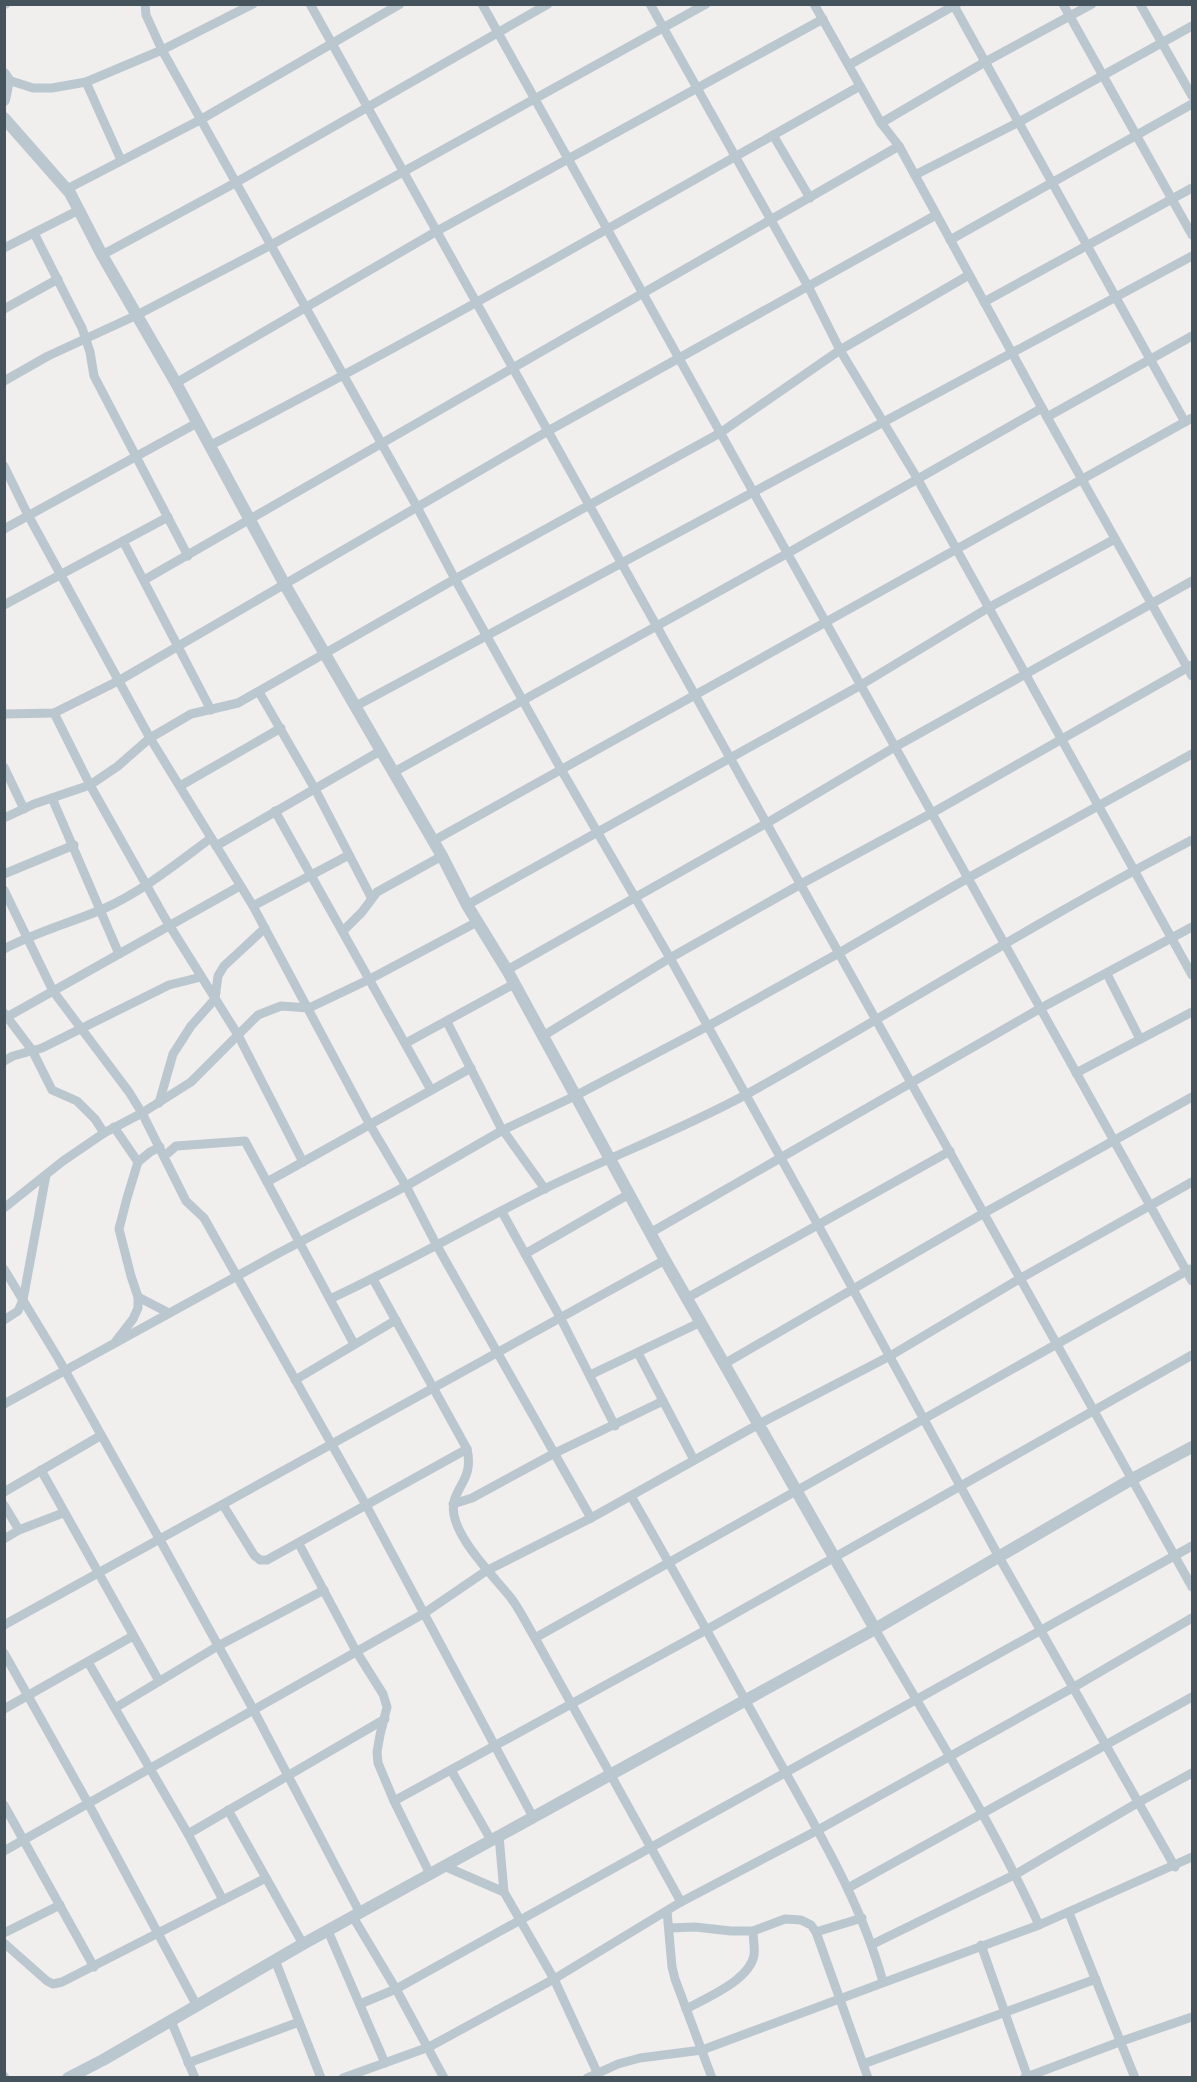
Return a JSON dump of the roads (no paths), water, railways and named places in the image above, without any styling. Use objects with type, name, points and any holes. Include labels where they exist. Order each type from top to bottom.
[{"type":"street","points":[[145,4],[146,15],[162,50],[200,120],[345,376],[562,771],[746,1094],[999,1557],[1175,1867]]},
{"type":"street","points":[[4,100],[6,77],[33,88],[52,88],[86,82],[162,50],[253,4]]},
{"type":"street","points":[[310,4],[1192,1587]]},
{"type":"street","points":[[67,189],[200,120],[400,4]]},
{"type":"street","points":[[482,4],[1150,1205],[1190,1270],[1192,1281]]},
{"type":"street","points":[[102,255],[236,183],[548,4]]},
{"type":"street","points":[[650,4],[809,288],[840,350],[917,478],[1192,975]]},
{"type":"street","points":[[4,381],[48,356],[137,315],[271,245],[706,4]]},
{"type":"street","points":[[543,1036],[670,958],[801,884],[1191,670],[1115,539],[899,146],[881,123],[814,4]]},
{"type":"street","points":[[1063,4],[1192,235]]},
{"type":"street","points":[[881,123],[985,62],[1092,4]]},
{"type":"street","points":[[1140,4],[1192,96]]},
{"type":"street","points":[[433,841],[1189,420],[1150,360],[955,5],[849,65]]},
{"type":"street","points":[[176,383],[436,231],[823,19]]},
{"type":"street","points":[[915,175],[1018,122],[1192,26]]},
{"type":"street","points":[[86,82],[121,160]]},
{"type":"street","points":[[209,446],[345,376],[860,86]]},
{"type":"street","points":[[950,240],[1192,104]]},
{"type":"street","points":[[7,124],[67,189],[102,255],[176,383],[285,585],[382,750],[467,905],[507,970],[665,1260],[796,1492],[983,1814],[1016,1874],[1039,1925]]},
{"type":"street","points":[[773,135],[810,198]]},
{"type":"street","points":[[144,580],[899,146]]},
{"type":"street","points":[[984,302],[1192,188]]},
{"type":"street","points":[[4,248],[79,210]]},
{"type":"street","points":[[4,714],[54,713],[120,680],[548,431],[809,288],[936,215]]},
{"type":"street","points":[[34,234],[86,339],[94,376],[188,556]]},
{"type":"street","points":[[356,706],[1192,256]]},
{"type":"street","points":[[4,818],[90,785],[118,766],[150,738],[191,714],[238,703],[259,692],[455,579],[720,433],[840,350],[969,275]]},
{"type":"street","points":[[4,309],[58,279]]},
{"type":"street","points":[[394,772],[788,554],[917,478],[1150,360],[1192,336]]},
{"type":"street","points":[[4,529],[197,423]]},
{"type":"street","points":[[4,466],[28,515],[150,738],[253,906],[370,1125],[591,1518]]},
{"type":"street","points":[[4,605],[168,517]]},
{"type":"street","points":[[467,905],[861,685],[988,608],[1115,539]]},
{"type":"street","points":[[123,541],[211,710]]},
{"type":"street","points":[[507,970],[767,823],[895,747],[1192,581]]},
{"type":"street","points":[[259,692],[315,789],[371,897]]},
{"type":"street","points":[[54,713],[90,785],[169,925],[238,1035],[303,1162]]},
{"type":"street","points":[[180,786],[281,728]]},
{"type":"street","points":[[4,949],[26,937],[65,925],[147,886],[213,842],[275,811],[382,750]]},
{"type":"street","points":[[4,1404],[406,1186],[503,1130],[575,1096],[708,1026],[1192,754]]},
{"type":"street","points":[[4,767],[24,809]]},
{"type":"street","points":[[52,798],[119,954]]},
{"type":"street","points":[[275,811],[431,1090]]},
{"type":"street","points":[[330,1299],[545,1189],[611,1160],[746,1094],[877,1020],[1005,943],[1192,840]]},
{"type":"street","points":[[4,874],[74,845]]},
{"type":"street","points":[[253,906],[350,855]]},
{"type":"street","points":[[344,931],[377,892],[442,856]]},
{"type":"street","points":[[104,1132],[77,1101],[52,1090],[32,1050],[6,1015],[240,886]]},
{"type":"street","points":[[4,890],[9,911],[26,937],[53,991],[142,1113],[164,1150],[186,1202],[204,1218],[366,1505],[533,1817]]},
{"type":"street","points":[[4,1208],[104,1132],[142,1113],[191,1082],[265,1010],[281,1006],[309,1008],[370,979],[477,922]]},
{"type":"street","points":[[650,1233],[1041,1008],[1192,927]]},
{"type":"street","points":[[159,1103],[173,1054],[190,1026],[215,999],[216,982],[224,966],[265,928]]},
{"type":"street","points":[[1107,974],[1140,1039]]},
{"type":"street","points":[[4,1062],[13,1056],[42,1048],[169,986],[201,977]]},
{"type":"street","points":[[406,1043],[514,984]]},
{"type":"street","points":[[1076,1072],[1192,1012]]},
{"type":"street","points":[[447,1022],[503,1130],[545,1189]]},
{"type":"street","points":[[267,1182],[471,1068]]},
{"type":"street","points":[[724,1364],[984,1213],[1192,1096]]},
{"type":"street","points":[[114,1127],[138,1162]]},
{"type":"street","points":[[115,1343],[133,1319],[138,1308],[138,1297],[119,1229],[138,1162],[150,1152],[176,1146],[245,1141],[354,1344]]},
{"type":"street","points":[[687,1298],[950,1151]]},
{"type":"street","points":[[4,1320],[18,1311],[23,1300],[46,1175]]},
{"type":"street","points":[[4,1851],[423,1614],[486,1571],[591,1518],[759,1424],[890,1356],[1021,1278],[1192,1182]]},
{"type":"street","points":[[525,1254],[629,1194]]},
{"type":"street","points":[[501,1212],[561,1317],[615,1425]]},
{"type":"street","points":[[4,1625],[665,1260]]},
{"type":"street","points":[[4,1269],[160,1540],[253,1709],[356,1915],[444,2078]]},
{"type":"street","points":[[535,1638],[1190,1270]]},
{"type":"street","points":[[373,1279],[467,1449],[468,1473],[455,1495],[453,1504],[456,1522],[486,1571],[512,1599],[681,1902]]},
{"type":"street","points":[[138,1297],[169,1313]]},
{"type":"street","points":[[295,1380],[396,1320]]},
{"type":"street","points":[[590,1376],[700,1322]]},
{"type":"street","points":[[638,1353],[694,1460]]},
{"type":"street","points":[[394,1801],[706,1630],[1192,1355]]},
{"type":"street","points":[[453,1504],[472,1498],[555,1453],[663,1401]]},
{"type":"street","points":[[4,1492],[100,1437]]},
{"type":"street","points":[[69,2077],[103,2060],[303,1944],[875,1629],[1132,1479],[1192,1447]]},
{"type":"street","points":[[223,1505],[254,1555],[260,1560],[267,1560],[467,1449]]},
{"type":"street","points":[[40,1470],[159,1681]]},
{"type":"street","points":[[631,1496],[818,1830],[862,1918],[873,1944],[883,1982]]},
{"type":"street","points":[[4,1505],[20,1530]]},
{"type":"street","points":[[4,1539],[20,1530],[63,1514]]},
{"type":"street","points":[[299,1544],[383,1694],[387,1707],[380,1735],[378,1763],[430,1874]]},
{"type":"street","points":[[360,2004],[396,1989],[650,1846],[1043,1631],[1192,1546]]},
{"type":"street","points":[[115,1708],[218,1646],[324,1590]]},
{"type":"street","points":[[343,2078],[429,2047],[554,1979],[681,1902],[818,1830],[1074,1687],[1192,1618]]},
{"type":"street","points":[[4,1709],[133,1636]]},
{"type":"street","points":[[4,1653],[197,2006]]},
{"type":"street","points":[[88,1662],[188,1834],[223,1900]]},
{"type":"street","points":[[848,1888],[1192,1697]]},
{"type":"street","points":[[188,1834],[385,1719]]},
{"type":"street","points":[[450,1770],[495,1838],[504,1892],[554,1979],[597,2072]]},
{"type":"street","points":[[873,1944],[1016,1874],[1192,1773]]},
{"type":"street","points":[[4,1805],[25,1839],[94,1967]]},
{"type":"street","points":[[228,1810],[303,1944]]},
{"type":"street","points":[[587,2078],[597,2072],[640,2058],[702,2050],[1039,1925],[1175,1867],[1192,1857]]},
{"type":"street","points":[[444,1866],[504,1892]]},
{"type":"street","points":[[4,1943],[47,1981],[53,1984],[62,1982],[266,1878]]},
{"type":"street","points":[[4,1933],[60,1905]]},
{"type":"street","points":[[668,1911],[672,1967],[712,2078]]},
{"type":"street","points":[[1069,1913],[1135,2078]]},
{"type":"street","points":[[816,1932],[862,1918]]},
{"type":"street","points":[[669,1928],[695,1927],[753,1931],[785,1919],[801,1920],[811,1925],[816,1932],[868,2078]]},
{"type":"street","points":[[328,1931],[384,2063]]},
{"type":"street","points":[[686,2009],[743,1974],[754,1953],[753,1931]]},
{"type":"street","points":[[981,1945],[1027,2077],[1192,2017]]},
{"type":"street","points":[[275,1960],[321,2078]]},
{"type":"street","points":[[863,2064],[1096,1979]]},
{"type":"street","points":[[171,2021],[195,2078]]},
{"type":"street","points":[[188,2063],[299,2022]]}]
